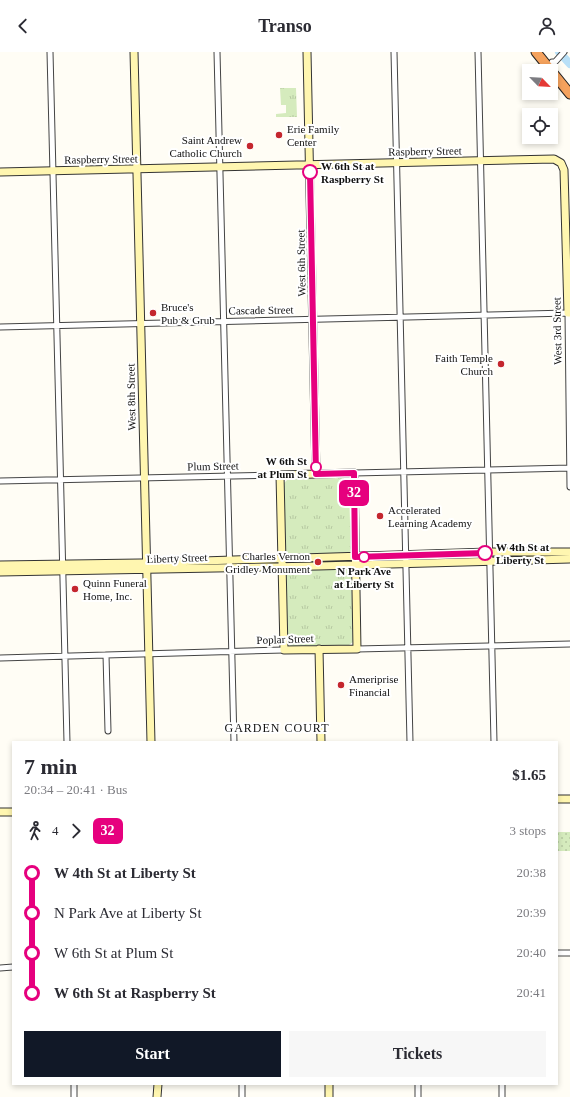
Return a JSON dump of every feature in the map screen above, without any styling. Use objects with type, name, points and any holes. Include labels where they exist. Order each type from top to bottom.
[{"type":"highway","points":[[536,52],[549,64]]},
{"type":"highway","points":[[558,77],[570,94]]},
{"type":"street","points":[[50,52],[67,741]]},
{"type":"street","name":"West 8th Street","points":[[134,52],[150,741]]},
{"type":"street","points":[[217,52],[234,741]]},
{"type":"street","name":"West 6th Street","points":[[307,52],[316,474]]},
{"type":"street","points":[[394,52],[410,741]]},
{"type":"street","points":[[478,52],[494,741]]},
{"type":"street","points":[[549,64],[553,58],[559,57],[564,52]]},
{"type":"street","name":"Raspberry Street","points":[[0,172],[481,161],[549,158],[561,163]]},
{"type":"street","name":"West 3rd Street","points":[[561,163],[564,174],[569,313],[570,487]]},
{"type":"street","name":"Cascade Street","points":[[0,327],[569,313]]},
{"type":"street","name":"Plum Street","points":[[0,481],[570,468]]},
{"type":"street","points":[[354,473],[357,649]]},
{"type":"street","points":[[280,475],[284,650]]},
{"type":"street","name":"Liberty Street","points":[[0,565],[62,567],[281,563],[405,559],[489,552],[570,552]]},
{"type":"street","name":"Liberty Street","points":[[405,559],[489,561],[570,559]]},
{"type":"street","name":"Liberty Street","points":[[0,572],[62,567]]},
{"type":"street","name":"Poplar Street","points":[[0,658],[570,644]]},
{"type":"street","points":[[319,650],[321,741]]},
{"type":"street","points":[[106,655],[108,731]]},
{"type":"street","points":[[558,799],[570,799]]},
{"type":"street","points":[[0,812],[12,812]]},
{"type":"street","points":[[558,953],[570,953]]},
{"type":"street","points":[[0,968],[12,967]]},
{"type":"street","points":[[74,1085],[74,1097]]},
{"type":"street","points":[[157,1097],[158,1085]]},
{"type":"street","points":[[242,1085],[242,1097]]},
{"type":"street","points":[[329,1085],[329,1097]]},
{"type":"street","points":[[418,1085],[418,1097]]},
{"type":"street","points":[[502,1085],[502,1097]]},
{"type":"green space","points":[[280,88],[296,88],[297,117],[276,117],[276,114],[286,113],[286,105],[281,105]]},
{"type":"green space","points":[[344,478],[349,483],[353,642],[349,645],[291,646],[287,643],[283,484],[288,479]]},
{"type":"green space","points":[[558,832],[570,832],[570,851],[558,851]]},
{"type":"waterway","points":[[559,52],[570,64]]},
{"type":"bus line","name":"32","points":[[310,172],[316,474],[354,473],[355,557],[485,553]]},
{"type":"place","name":"Erie Family Center","points":[[279,135]]},
{"type":"place","name":"Saint Andrew Catholic Church","points":[[250,146]]},
{"type":"place","name":"W 6th St at Raspberry St","points":[[310,172]]},
{"type":"place","name":"Bruce's Pub & Grub","points":[[153,313]]},
{"type":"place","name":"Faith Temple Church","points":[[501,364]]},
{"type":"place","name":"W 6th St at Plum St","points":[[316,467]]},
{"type":"place","name":"Accelerated Learning Academy","points":[[380,516]]},
{"type":"place","name":"W 4th St at Liberty St","points":[[485,553]]},
{"type":"place","name":"N Park Ave at Liberty St","points":[[364,557]]},
{"type":"place","name":"Charles Vernon Gridley Monument","points":[[318,562]]},
{"type":"place","name":"Quinn Funeral Home, Inc.","points":[[75,589]]},
{"type":"place","name":"Ameriprise Financial","points":[[341,685]]},
{"type":"district","name":"GARDEN COURT","points":[[277,728]]}]
